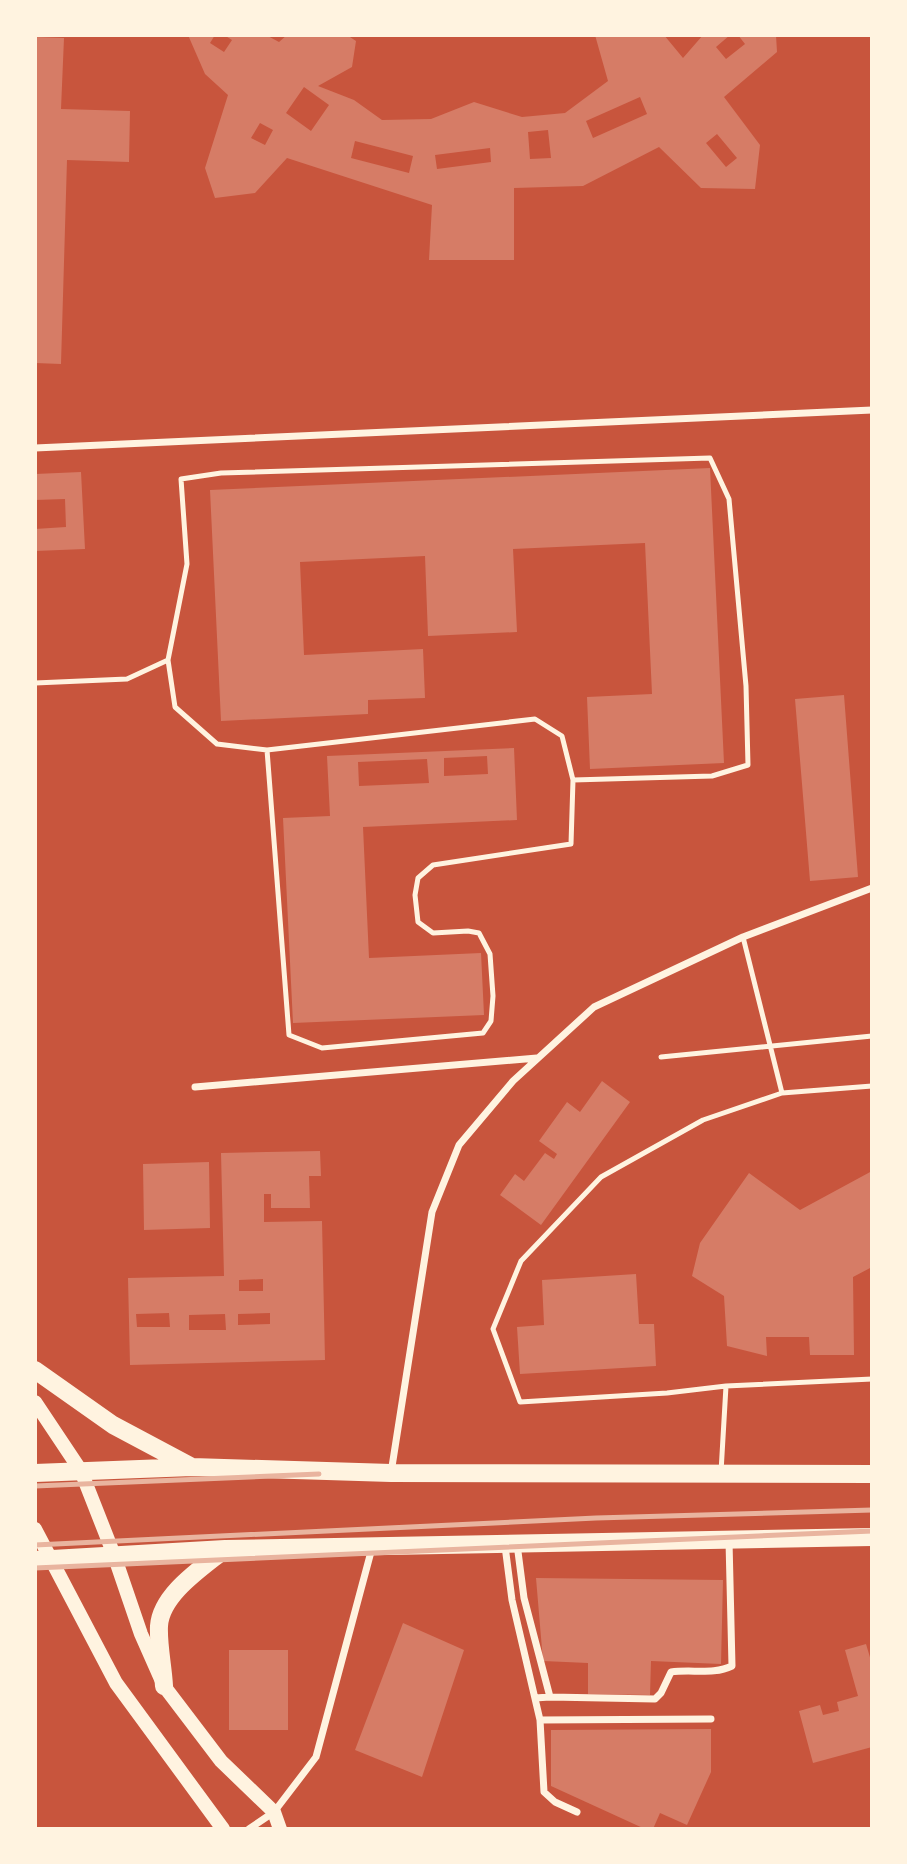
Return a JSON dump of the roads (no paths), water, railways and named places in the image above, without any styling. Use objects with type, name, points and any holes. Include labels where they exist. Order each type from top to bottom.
[{"type":"main road","points":[[35,1370],[113,1425],[192,1467]]},
{"type":"main road","points":[[35,1402],[81,1471],[141,1634],[164,1686],[221,1761],[274,1812],[280,1829]]},
{"type":"main road","points":[[35,1473],[192,1467],[391,1473],[872,1474]]},
{"type":"main road","points":[[35,1530],[42,1559],[116,1683],[223,1829]]},
{"type":"main road","points":[[42,1559],[225,1549],[872,1537]]},
{"type":"main road","points":[[164,1686],[159,1624],[169,1599],[181,1585],[225,1549]]},
{"type":"street","points":[[35,448],[872,410]]},
{"type":"street","points":[[391,1473],[432,1212],[458,1145],[513,1081],[594,1007],[743,937],[872,888]]},
{"type":"street","points":[[195,1087],[538,1058]]},
{"type":"street","points":[[535,1698],[654,1699],[661,1693],[671,1672],[722,1671],[732,1666],[729,1540]]},
{"type":"street","points":[[511,1545],[550,1697]]},
{"type":"street","points":[[511,1545],[512,1600],[540,1720],[544,1792],[555,1802],[577,1812]]},
{"type":"street","points":[[249,1829],[274,1812],[316,1757],[372,1547]]},
{"type":"street","points":[[512,1600],[524,1598]]},
{"type":"street","points":[[540,1720],[711,1719]]},
{"type":"lane","points":[[267,750],[289,1035],[322,1048],[483,1033],[491,1021],[493,996],[490,954],[479,933],[468,930],[433,933],[418,922],[415,895],[418,878],[433,865],[571,844],[573,780],[562,736],[535,719],[267,750],[217,744],[176,707],[168,660],[187,564],[181,479],[221,473],[710,458],[729,499],[746,686],[748,765],[712,776],[573,780]]},
{"type":"lane","points":[[35,683],[127,679],[168,660]]},
{"type":"lane","points":[[743,937],[782,1093]]},
{"type":"lane","points":[[661,1057],[872,1036]]},
{"type":"lane","points":[[872,1086],[782,1093],[703,1120],[601,1177],[521,1261],[493,1329],[520,1402],[667,1393],[726,1386],[872,1379]]},
{"type":"lane","points":[[720,1475],[726,1386]]},
{"type":"railway","points":[[35,1486],[319,1474]]},
{"type":"railway","points":[[35,1545],[596,1518],[872,1510]]},
{"type":"railway","points":[[35,1568],[872,1531]]}]
